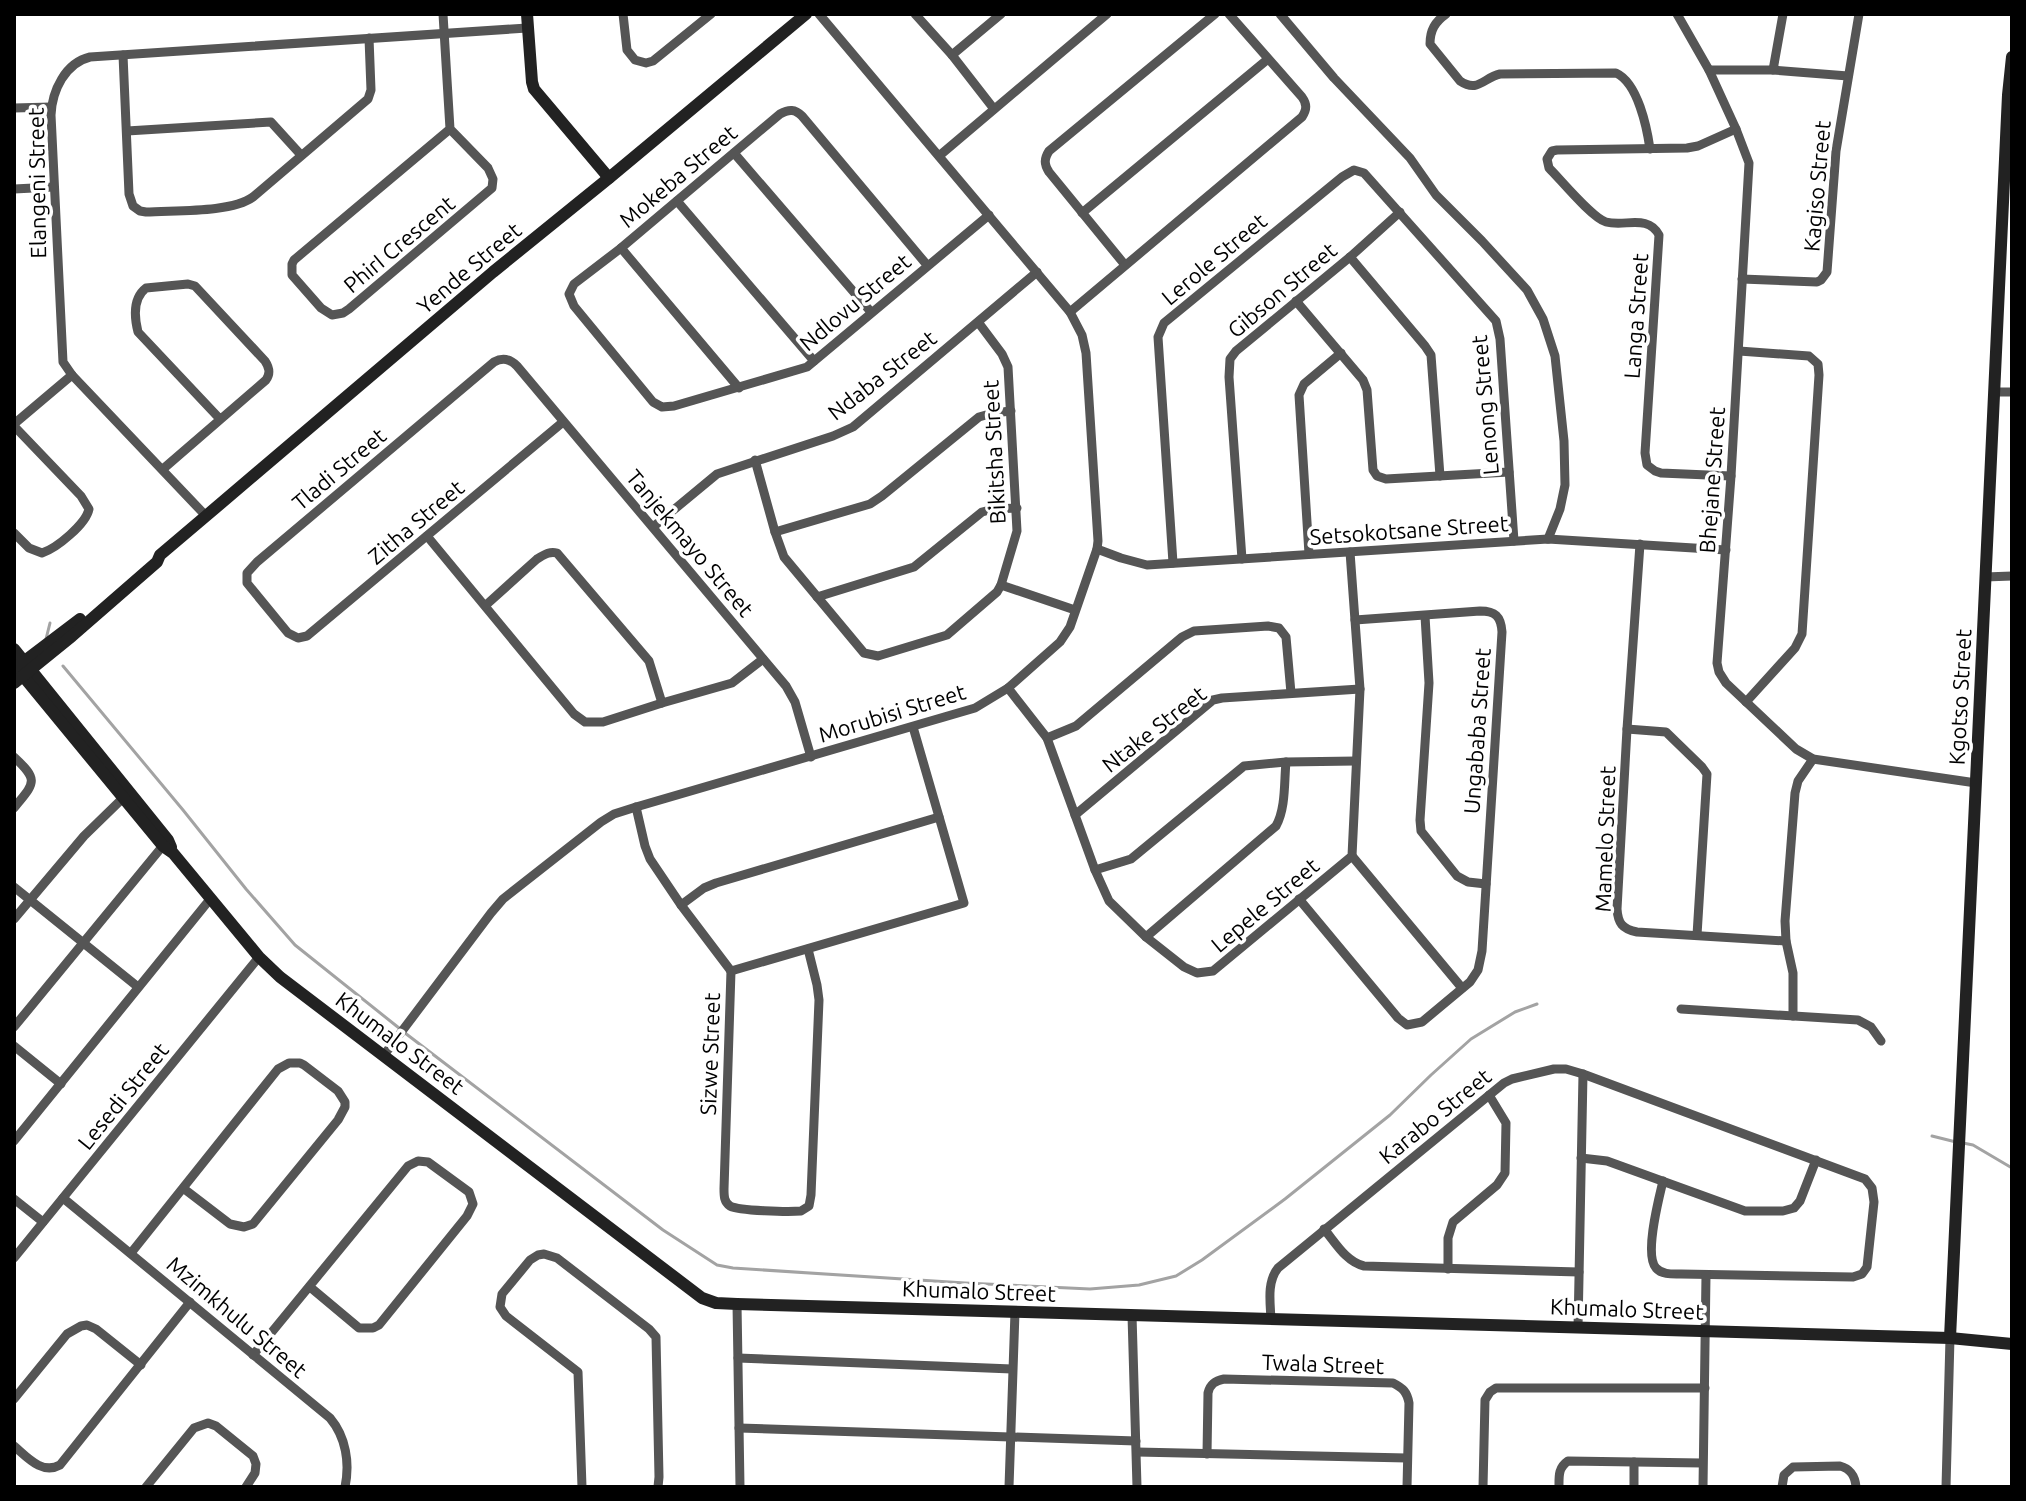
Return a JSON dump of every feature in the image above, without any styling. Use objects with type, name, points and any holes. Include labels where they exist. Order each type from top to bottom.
[{"type":"street","points":[[443,14],[450,129]]},
{"type":"street","points":[[623,14],[627,50],[635,60],[646,63],[660,57],[711,14]]},
{"type":"street","name":"Yende Street","points":[[20,670],[493,272],[806,14]]},
{"type":"street","name":"Morubisi Street","points":[[384,1055],[503,899],[601,822],[636,807],[975,708],[1008,688],[1060,642],[1070,627],[1097,549],[1098,536],[1086,353],[1082,335],[1070,312],[819,14]]},
{"type":"street","points":[[915,14],[994,109]]},
{"type":"street","points":[[952,55],[1001,14]]},
{"type":"street","points":[[939,156],[1107,14]]},
{"type":"street","points":[[1125,265],[1046,166],[1045,160],[1049,151],[1215,14]]},
{"type":"street","points":[[1070,312],[1306,111],[1305,101],[1229,14]]},
{"type":"street","points":[[1280,14],[1342,87],[1410,158],[1436,195],[1527,290],[1543,319],[1555,356],[1564,441],[1565,485],[1560,509],[1548,539]]},
{"type":"street","points":[[1446,14],[1433,26],[1430,44],[1466,85],[1476,86],[1500,74],[1616,73],[1629,83],[1646,122],[1650,149]]},
{"type":"street","points":[[1773,70],[1783,14]]},
{"type":"street","name":"Kagiso Street","points":[[1742,279],[1810,283],[1825,277],[1836,151],[1859,14]]},
{"type":"street","name":"Bhejane Street","points":[[1680,16],[1736,129],[1747,154],[1749,168],[1717,663],[1722,678],[1796,749],[1813,759],[1976,783]]},
{"type":"street","points":[[527,21],[534,89],[609,178]]},
{"type":"street","name":"Elangeni Street","points":[[206,516],[65,367],[62,356],[51,107],[59,84],[77,61],[90,57],[444,33],[527,21]]},
{"type":"street","points":[[123,55],[129,194],[133,206],[140,211],[229,207],[243,204],[253,197],[362,105],[370,95],[369,38]]},
{"type":"street","name":"Kgotso Street","points":[[1950,1338],[2012,57]]},
{"type":"street","points":[[1082,213],[1268,59]]},
{"type":"street","points":[[1709,70],[1773,70],[1848,76]]},
{"type":"street","points":[[14,108],[51,107]]},
{"type":"street","name":"Mokeba Street","points":[[739,388],[621,248],[780,114],[795,110],[802,116],[927,265]]},
{"type":"street","points":[[127,131],[271,122],[301,155]]},
{"type":"street","name":"PhirI Crescent","points":[[450,129],[492,174],[492,188],[349,309],[337,315],[326,313],[295,281],[291,269],[294,260],[450,129]]},
{"type":"street","name":"Langa Street","points":[[1731,476],[1661,473],[1647,465],[1645,453],[1659,235],[1647,223],[1613,223],[1599,219],[1547,164],[1549,154],[1557,150],[1693,147],[1736,129]]},
{"type":"street","points":[[734,153],[871,312]]},
{"type":"street","name":"Lerole Street","points":[[1173,563],[1160,330],[1175,314],[1342,177],[1354,170],[1364,173]]},
{"type":"street","name":"Lenong Street","points":[[1364,173],[1491,315],[1499,328],[1514,541]]},
{"type":"street","points":[[14,189],[53,187]]},
{"type":"street","points":[[677,201],[814,361]]},
{"type":"street","name":"Gibson Street","points":[[1242,559],[1230,359],[1400,212]]},
{"type":"street","name":"Ndlovu Street","points":[[621,248],[574,284],[570,299],[653,402],[662,407],[674,406],[802,369],[989,215]]},
{"type":"street","points":[[1350,257],[1431,355],[1440,476]]},
{"type":"street","name":"Ndaba Street","points":[[653,527],[717,474],[853,427],[1037,272]]},
{"type":"street","points":[[163,469],[266,380],[269,373],[268,365],[195,286],[146,288],[136,300],[138,332],[219,418]]},
{"type":"street","points":[[1296,301],[1365,385],[1373,470],[1377,476],[1386,479],[1509,472]]},
{"type":"street","name":"Bikitsha Street","points":[[755,460],[784,557],[859,649],[868,655],[878,656],[953,632],[1001,585],[1015,541],[1017,508],[1006,359],[978,322]]},
{"type":"street","points":[[1739,351],[1809,356],[1818,364],[1819,375],[1802,634],[1795,648],[1746,702]]},
{"type":"street","points":[[1309,554],[1299,395],[1304,384],[1341,353]]},
{"type":"street","name":"Tladi Street","points":[[288,633],[250,589],[245,578],[250,568],[494,362],[504,359],[517,366]]},
{"type":"street","name":"Tanjekmayo Street","points":[[517,366],[790,693],[811,757]]},
{"type":"street","points":[[14,533],[34,551],[48,552],[84,522],[89,509],[81,496],[14,425],[72,375]]},
{"type":"street","points":[[1994,392],[2012,392]]},
{"type":"street","points":[[775,532],[870,504],[979,417],[1011,411]]},
{"type":"street","name":"Zitha Street","points":[[288,633],[298,638],[307,636],[563,422]]},
{"type":"street","points":[[817,597],[914,567],[982,512],[1017,508]]},
{"type":"street","points":[[427,536],[581,721],[603,722],[732,683],[763,659]]},
{"type":"street","name":"Setsokotsane Street","points":[[1097,549],[1147,565],[1548,539],[1726,550]]},
{"type":"street","name":"Mamelo Street","points":[[1640,544],[1617,917],[1629,930],[1786,941]]},
{"type":"street","name":"Lepele Street","points":[[1008,688],[1047,738],[1095,870],[1113,907],[1184,967],[1197,973],[1207,973],[1352,856],[1360,689],[1350,552]]},
{"type":"street","points":[[486,605],[537,559],[545,554],[557,553],[649,661],[662,703]]},
{"type":"street","points":[[1985,577],[2012,576]]},
{"type":"street","points":[[1001,585],[1075,610]]},
{"type":"street","name":"Ungababa Street","points":[[1355,620],[1487,611],[1497,614],[1502,624],[1480,965],[1475,976],[1462,988]]},
{"type":"street","points":[[1425,616],[1429,683],[1421,831],[1457,876],[1468,882],[1486,884]]},
{"type":"street","points":[[1047,738],[1076,726],[1182,637],[1194,631],[1279,628],[1286,637],[1291,693]]},
{"type":"street","name":"Khumalo Street","points":[[14,649],[20,670],[123,798],[168,847]]},
{"type":"street","name":"Khumalo Street","points":[[20,670],[259,957],[280,977],[691,1291],[716,1303],[1950,1338],[2012,1344]]},
{"type":"street","name":"Ntake Street","points":[[1075,815],[1213,700],[1360,689]]},
{"type":"street","points":[[14,690],[43,698]]},
{"type":"street","points":[[681,905],[716,883],[939,817],[913,727]]},
{"type":"street","points":[[1627,729],[1666,732],[1707,774],[1697,935]]},
{"type":"street","points":[[14,757],[32,778],[30,787],[14,808]]},
{"type":"street","points":[[1793,1016],[1793,973],[1785,921],[1796,786],[1813,759]]},
{"type":"street","points":[[1095,870],[1131,859],[1240,768],[1286,762],[1356,761]]},
{"type":"street","points":[[1146,937],[1276,826],[1282,808],[1286,762]]},
{"type":"street","points":[[14,919],[84,836],[123,798]]},
{"type":"street","points":[[636,807],[647,853],[681,905],[731,971]]},
{"type":"street","name":"Sizwe Street","points":[[808,949],[819,1000],[809,1206],[794,1211],[740,1209],[729,1205],[724,1189],[731,971],[964,903],[939,817]]},
{"type":"street","points":[[14,1027],[168,847]]},
{"type":"street","points":[[1299,899],[1398,1018],[1407,1025],[1422,1022],[1462,988],[1352,856]]},
{"type":"street","points":[[14,887],[138,987]]},
{"type":"street","points":[[14,1141],[211,898]]},
{"type":"street","name":"Lesedi Street","points":[[14,1258],[259,957]]},
{"type":"street","points":[[1681,1009],[1858,1020],[1871,1027],[1881,1041]]},
{"type":"street","points":[[14,1046],[61,1084]]},
{"type":"street","points":[[131,1253],[278,1069],[294,1062],[304,1065],[342,1095],[345,1107],[338,1120],[253,1224],[244,1227],[230,1224],[183,1188]]},
{"type":"street","name":"Karabo Street","points":[[1271,1319],[1270,1295],[1274,1273],[1489,1095],[1512,1079],[1554,1069],[1583,1074],[1858,1175],[1869,1182],[1874,1202],[1867,1267],[1858,1276],[1706,1275]]},
{"type":"street","points":[[1578,1328],[1583,1074]]},
{"type":"street","points":[[1448,1269],[1449,1231],[1453,1222],[1497,1185],[1505,1173],[1506,1123],[1489,1095]]},
{"type":"street","points":[[1581,1158],[1607,1161],[1740,1210],[1783,1211],[1797,1205],[1816,1160]]},
{"type":"street","points":[[253,1355],[412,1163],[428,1162],[469,1192],[473,1204],[467,1216],[379,1325],[359,1328],[310,1287]]},
{"type":"street","points":[[1663,1181],[1653,1222],[1653,1264],[1662,1272],[1706,1275],[1703,1487]]},
{"type":"street","name":"Mzimkhulu Street","points":[[63,1198],[336,1424],[341,1432],[347,1464],[345,1487]]},
{"type":"street","points":[[14,1199],[43,1222]]},
{"type":"street","points":[[1324,1229],[1356,1264],[1364,1266],[1579,1272]]},
{"type":"street","points":[[582,1487],[578,1372],[506,1316],[500,1307],[502,1294],[530,1260],[538,1255],[557,1258],[656,1337],[658,1487]]},
{"type":"street","points":[[14,1446],[44,1468],[60,1465],[190,1302]]},
{"type":"street","points":[[737,1304],[740,1487]]},
{"type":"street","points":[[1009,1487],[1015,1312]]},
{"type":"street","points":[[1132,1315],[1137,1487]]},
{"type":"street","points":[[14,1399],[67,1334],[81,1326],[92,1326],[141,1365]]},
{"type":"street","points":[[1946,1487],[1950,1338]]},
{"type":"street","points":[[738,1358],[1012,1369]]},
{"type":"street","name":"Twala Street","points":[[1207,1454],[1209,1388],[1217,1380],[1393,1383],[1404,1390],[1409,1403],[1407,1487]]},
{"type":"street","points":[[1483,1487],[1485,1400],[1496,1388],[1705,1388]]},
{"type":"street","points":[[146,1487],[194,1428],[208,1423],[253,1456],[255,1473],[246,1487]]},
{"type":"street","points":[[739,1428],[1136,1441]]},
{"type":"street","points":[[1137,1452],[1407,1458]]},
{"type":"street","points":[[1559,1487],[1559,1472],[1568,1461],[1702,1463]]},
{"type":"street","points":[[1634,1462],[1634,1487]]},
{"type":"street","points":[[1782,1484],[1784,1475],[1793,1467],[1840,1466],[1853,1474],[1856,1487]]},
{"type":"waterway","points":[[46,639],[50,623]]},
{"type":"waterway","points":[[63,666],[295,945],[399,1028]]},
{"type":"waterway","points":[[405,1033],[663,1230],[717,1265],[1090,1289],[1139,1285],[1176,1276],[1202,1260],[1390,1115],[1471,1039],[1515,1012],[1537,1004]]},
{"type":"waterway","points":[[1932,1136],[1956,1142]]},
{"type":"waterway","points":[[1963,1143],[1973,1145],[2012,1168]]}]
